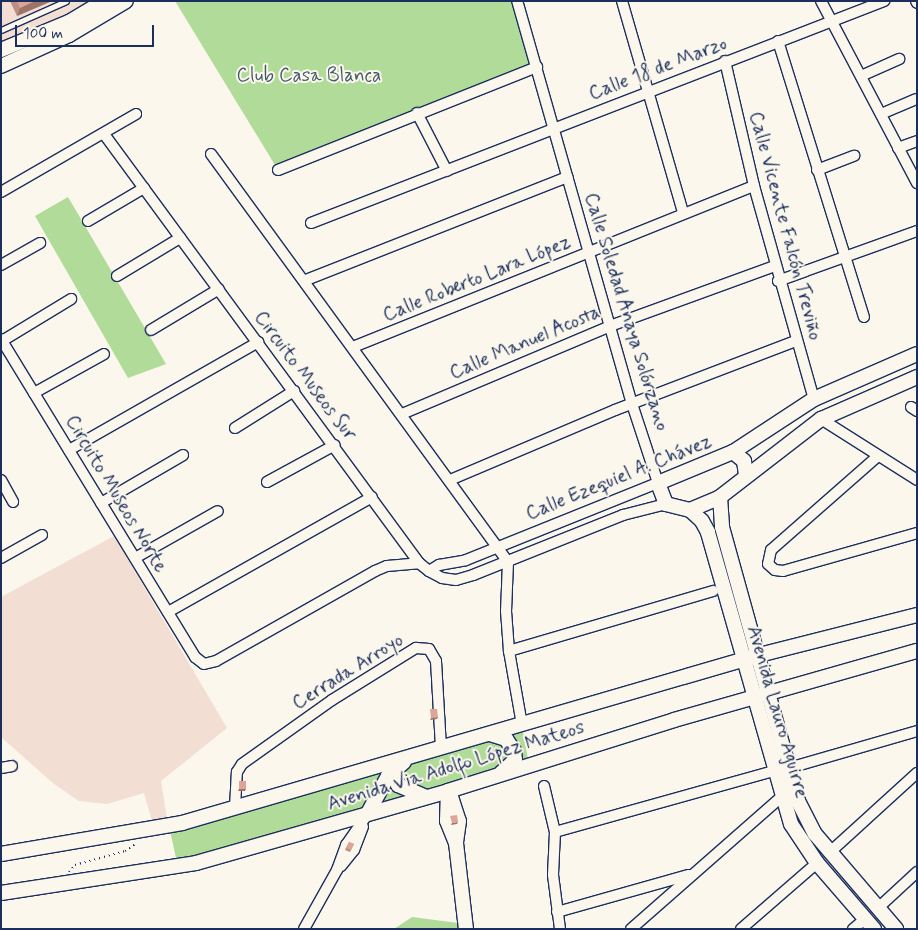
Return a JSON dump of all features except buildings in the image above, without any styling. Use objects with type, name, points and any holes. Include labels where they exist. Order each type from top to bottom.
[{"type":"main road","points":[[3,57],[104,1]]},
{"type":"main road","points":[[3,57],[69,34],[126,1]]},
{"type":"main road","name":"Calle Ezequiel A. Chávez","points":[[658,483],[733,452],[814,399],[917,354]]},
{"type":"main road","points":[[666,504],[690,510],[720,497],[746,475],[821,419],[917,377]]},
{"type":"main road","points":[[733,452],[744,461],[746,475]]},
{"type":"main road","name":"Calle Soledad Anaya Solórzano","points":[[658,483],[666,504]]},
{"type":"main road","name":"Avenida Lauro Aguirre","points":[[720,497],[722,527],[770,692],[789,768],[806,818],[829,853],[896,929]]},
{"type":"main road","name":"Avenida Lauro Aguirre","points":[[690,510],[708,532],[742,660],[781,797],[791,824],[817,863],[869,924]]},
{"type":"main road","name":"Avenida Via Adolfo López Mateos","points":[[1,854],[142,832],[235,808],[759,655],[917,615]]},
{"type":"main road","name":"Avenida Via Adolfo López Mateos","points":[[1,893],[66,885],[187,865],[448,791],[753,697],[917,651]]},
{"type":"main road","points":[[490,734],[506,740],[514,751],[515,760],[498,775]]},
{"type":"main road","points":[[368,813],[393,770],[413,756]]},
{"type":"main road","points":[[393,770],[398,785],[426,797]]},
{"type":"main road","points":[[448,791],[446,821],[456,842],[466,929]]},
{"type":"street","name":"Calle Soledad Anaya Solórzano","points":[[517,1],[632,404],[658,483]]},
{"type":"street","points":[[622,1],[683,213]]},
{"type":"street","points":[[821,1],[917,183]]},
{"type":"street","name":"Calle 18 de Marzo","points":[[311,224],[647,91],[884,1]]},
{"type":"street","points":[[778,42],[864,317]]},
{"type":"street","points":[[861,76],[899,58]]},
{"type":"street","name":"Calle Vicente Falcón Treviño","points":[[725,62],[778,281],[814,399]]},
{"type":"street","points":[[278,170],[416,113],[537,67]]},
{"type":"street","points":[[881,114],[916,99]]},
{"type":"street","points":[[416,113],[447,171]]},
{"type":"street","points":[[1,192],[136,114]]},
{"type":"street","name":"Circuito Museos Sur","points":[[104,134],[420,562],[429,571],[442,578],[456,580],[508,562]]},
{"type":"street","points":[[898,148],[917,141]]},
{"type":"street","points":[[211,154],[306,280],[499,546],[508,562],[506,611],[508,651],[522,725]]},
{"type":"street","points":[[817,170],[854,156]]},
{"type":"street","points":[[306,280],[567,177]]},
{"type":"street","name":"Calle Roberto Lara López","points":[[353,347],[589,254],[683,213],[754,186]]},
{"type":"street","points":[[88,221],[144,188]]},
{"type":"street","points":[[778,281],[917,231]]},
{"type":"street","points":[[117,276],[180,238]]},
{"type":"street","points":[[1,265],[40,244]]},
{"type":"street","name":"Calle Manuel Acosta","points":[[402,414],[610,326],[775,266]]},
{"type":"street","points":[[151,330],[219,289]]},
{"type":"street","points":[[2,340],[71,299]]},
{"type":"street","name":"Circuito Museos Norte","points":[[2,340],[195,657],[204,664],[216,661],[375,571],[387,566],[420,562]]},
{"type":"street","points":[[450,480],[632,404],[796,341]]},
{"type":"street","points":[[69,450],[258,342]]},
{"type":"street","points":[[34,393],[104,354]]},
{"type":"street","points":[[235,428],[294,391]]},
{"type":"street","points":[[821,419],[917,480]]},
{"type":"street","points":[[267,482],[335,445]]},
{"type":"street","points":[[102,503],[183,455]]},
{"type":"street","points":[[878,456],[771,550],[768,564],[775,570],[783,571],[917,532]]},
{"type":"street","points":[[1,480],[13,502]]},
{"type":"street","name":"Calle Ezequiel A. Chávez","points":[[429,571],[499,546],[658,483]]},
{"type":"street","points":[[168,612],[372,497]]},
{"type":"street","name":"Calle Ezequiel A. Chávez","points":[[508,562],[623,515],[666,504]]},
{"type":"street","points":[[135,558],[218,511]]},
{"type":"street","points":[[1,558],[42,535]]},
{"type":"street","points":[[508,651],[713,591]]},
{"type":"street","name":"Cerrada Arroyo","points":[[235,808],[237,772],[242,764],[332,700],[416,648],[429,649],[436,661],[440,748]]},
{"type":"street","points":[[789,768],[917,731]]},
{"type":"street","points":[[1,768],[12,766]]},
{"type":"street","points":[[555,832],[774,771]]},
{"type":"street","points":[[829,853],[917,773]]},
{"type":"street","points":[[544,786],[555,832],[552,856],[560,929]]},
{"type":"street","points":[[631,929],[781,797]]},
{"type":"street","points":[[304,929],[337,870],[346,845],[368,813]]},
{"type":"street","points":[[741,929],[817,863]]},
{"type":"street","points":[[878,908],[917,872]]},
{"type":"street","points":[[557,912],[691,875]]},
{"type":"street","points":[[853,929],[869,924]]},
{"type":"lane","points":[[1,30],[66,1]]},
{"type":"path","points":[[66,885],[68,874],[75,865],[132,848],[142,832]]},
{"type":"shaded area","points":[[1,1],[104,1],[1,50]]},
{"type":"shaded area","points":[[114,536],[227,728],[161,781],[168,825],[154,828],[144,793],[107,804],[79,801],[54,784],[1,737],[1,597]]},
{"type":"green space","name":"Club Casa Blanca","points":[[175,1],[518,1],[537,67],[278,170]]},
{"type":"green space","points":[[68,197],[166,364],[128,378],[35,216]]},
{"type":"green space","points":[[522,725],[529,766],[178,867],[169,826]]},
{"type":"green space","points":[[412,917],[466,924],[466,929],[394,929]]}]
